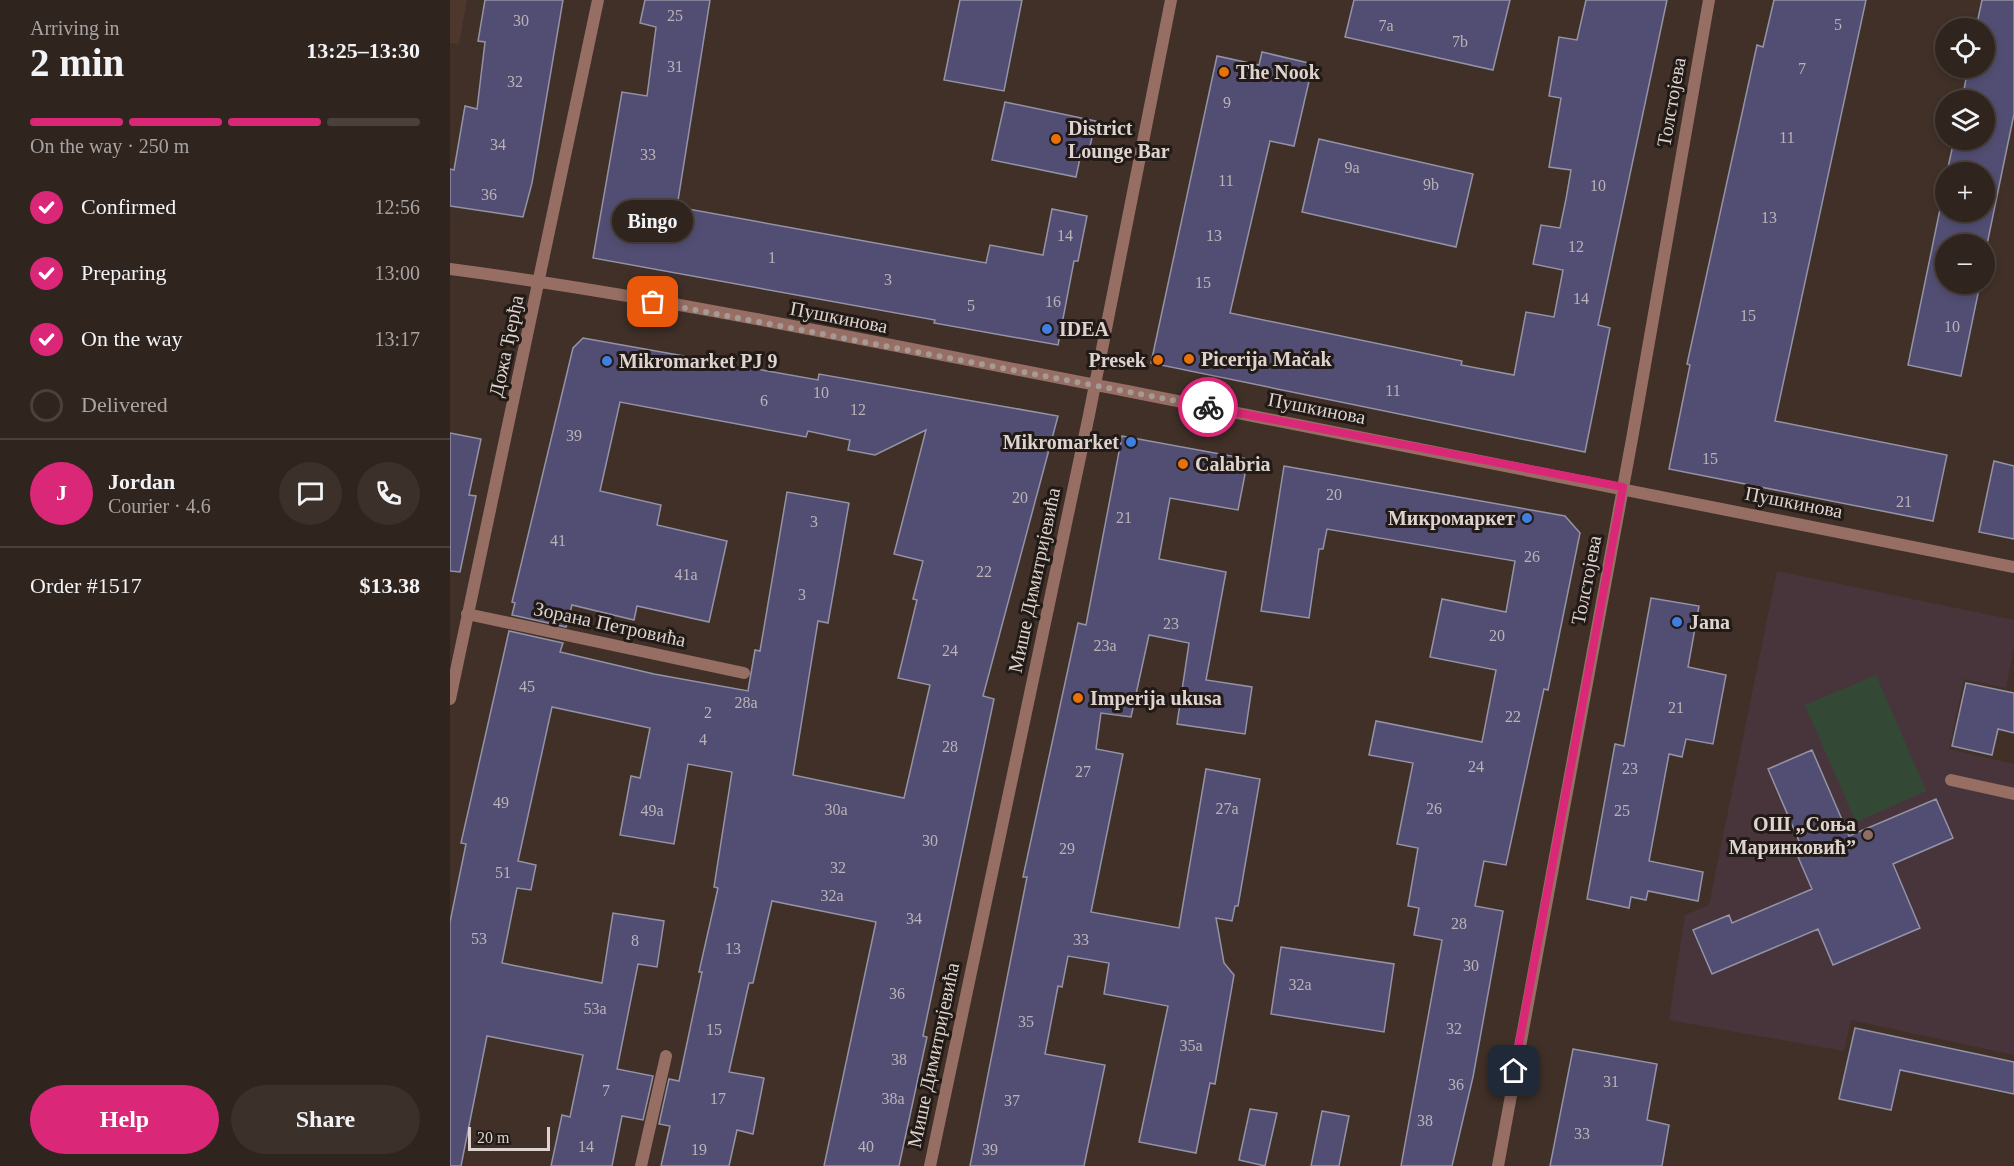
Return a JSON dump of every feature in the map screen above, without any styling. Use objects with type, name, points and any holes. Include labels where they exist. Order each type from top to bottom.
[{"type":"street","name":"Дожа Ђерђа","points":[[450,699],[598,0]]},
{"type":"street","name":"Мише Димитријевића","points":[[930,1166],[1095,385],[1171,0]]},
{"type":"street","name":"Толстојева","points":[[1498,1166],[1623,487],[1709,0]]},
{"type":"street","name":"Пушкинова","points":[[450,269],[540,281],[1095,385],[1623,487],[2014,567]]},
{"type":"street","name":"Зорана Петровића","points":[[467,614],[744,673]]},
{"type":"street","points":[[1951,780],[2014,794]]},
{"type":"street","points":[[641,1166],[666,1056]]},
{"type":"shaded area","points":[[450,0],[467,0],[459,44],[450,43]]},
{"type":"shaded area","name":"ОШ „Соња Маринковић”","points":[[1777,571],[2014,620],[2014,647],[2006,688],[1964,679],[1949,749],[2014,764],[2014,1055],[1851,1020],[1844,1051],[1669,1020],[1685,915],[1709,905]]},
{"type":"green space","points":[[1876,675],[1926,791],[1856,822],[1805,705]]},
{"type":"building","points":[[485,0],[563,0],[532,183],[523,217],[450,206],[450,169],[454,170],[465,106],[477,109],[485,42],[478,41]]},
{"type":"building","points":[[645,0],[710,0],[677,207],[986,263],[990,245],[1043,255],[1052,209],[1087,216],[1078,261],[1074,261],[1058,345],[934,323],[935,320],[593,258],[622,92],[647,96],[656,27],[640,23]]},
{"type":"building","points":[[960,0],[1022,0],[1004,91],[944,80]]},
{"type":"building","points":[[1354,0],[1510,0],[1493,70],[1345,37]]},
{"type":"building","points":[[1586,0],[1667,0],[1598,325],[1610,328],[1585,452],[1151,363],[1217,56],[1259,65],[1262,52],[1313,64],[1294,146],[1270,141],[1230,313],[1462,361],[1461,365],[1514,375],[1526,312],[1554,317],[1563,270],[1533,264],[1541,225],[1560,228],[1571,170],[1549,167],[1561,98],[1549,96],[1559,37],[1577,40]]},
{"type":"building","points":[[1774,0],[1866,0],[1775,421],[1947,455],[1933,521],[1669,469],[1690,365],[1687,364],[1757,45],[1763,47]]},
{"type":"building","points":[[1982,0],[2014,0],[2014,114],[1995,206],[1995,162],[1949,162],[1952,150],[1995,150],[1995,90],[1964,90],[1966,78],[1995,78],[1995,18],[1978,18]]},
{"type":"building","points":[[1005,102],[1096,121],[1089,150],[1082,149],[1076,177],[992,160]]},
{"type":"building","points":[[1319,139],[1473,174],[1456,247],[1302,212]]},
{"type":"building","points":[[1937,222],[1992,222],[1989,234],[1935,234],[1935,294],[1978,294],[1961,376],[1908,365]]},
{"type":"building","points":[[583,338],[818,380],[819,374],[1058,416],[983,696],[994,699],[923,1036],[927,1037],[899,1166],[824,1166],[876,922],[772,901],[753,983],[749,983],[729,1072],[764,1078],[753,1134],[737,1130],[729,1166],[661,1166],[670,1126],[659,1124],[669,1079],[679,1081],[702,972],[699,972],[718,888],[714,887],[732,772],[688,764],[674,844],[620,835],[631,776],[640,778],[650,728],[552,707],[518,861],[536,865],[531,890],[517,888],[502,963],[602,983],[613,913],[664,921],[657,967],[638,964],[617,1069],[653,1076],[643,1120],[622,1116],[612,1166],[551,1166],[562,1115],[570,1117],[583,1055],[487,1036],[461,1166],[450,1166],[450,922],[466,844],[461,843],[509,631],[563,643],[560,652],[654,674],[748,691],[755,650],[760,651],[787,492],[849,503],[828,623],[818,621],[793,775],[904,798],[930,685],[898,678],[917,600],[913,599],[923,561],[894,554],[926,430],[875,455],[848,450],[850,440],[808,431],[806,437],[620,402],[600,491],[661,505],[657,525],[727,541],[709,622],[637,606],[634,620],[572,605],[566,627],[512,615],[515,603],[512,602],[573,348]]},
{"type":"building","points":[[450,433],[481,439],[469,495],[476,496],[460,572],[450,571]]},
{"type":"building","points":[[1122,436],[1248,459],[1238,510],[1170,498],[1159,559],[1226,572],[1206,680],[1252,687],[1245,734],[1177,724],[1189,643],[1149,635],[1131,717],[1101,713],[1096,749],[1123,754],[1091,912],[1179,928],[1206,769],[1260,779],[1238,906],[1235,906],[1232,921],[1216,918],[1224,963],[1234,975],[1215,1084],[1210,1083],[1196,1153],[1139,1142],[1168,1006],[1104,994],[1109,963],[1068,956],[1062,987],[1058,986],[1045,1054],[1105,1065],[1084,1166],[970,1166],[1027,877],[1023,877],[1078,623],[1086,625]]},
{"type":"building","points":[[1994,461],[2014,466],[2014,539],[1979,532]]},
{"type":"building","points":[[1284,466],[1565,516],[1580,533],[1548,690],[1544,689],[1506,865],[1484,861],[1475,906],[1503,911],[1473,1077],[1452,1166],[1401,1166],[1442,940],[1414,935],[1419,908],[1408,906],[1418,848],[1397,844],[1413,763],[1369,755],[1376,721],[1482,742],[1496,670],[1430,657],[1442,599],[1506,612],[1515,561],[1327,529],[1323,549],[1319,549],[1309,618],[1261,611]]},
{"type":"building","points":[[1651,598],[1699,606],[1688,667],[1726,675],[1713,744],[1686,739],[1682,757],[1669,754],[1649,861],[1703,872],[1698,901],[1648,891],[1646,900],[1631,897],[1629,908],[1587,899],[1615,744],[1624,746]]},
{"type":"building","points":[[1966,683],[2014,693],[2014,733],[1998,729],[1992,755],[1952,746]]},
{"type":"building","name":"ОШ „Соња Маринковић”","points":[[1812,750],[1849,836],[1936,799],[1953,838],[1893,864],[1920,928],[1833,965],[1818,929],[1712,974],[1693,930],[1729,915],[1732,923],[1812,889],[1798,857],[1805,855],[1768,769]]},
{"type":"building","points":[[1281,947],[1394,964],[1384,1032],[1271,1014]]},
{"type":"building","points":[[1855,1028],[2014,1062],[2014,1094],[1900,1070],[1891,1110],[1839,1099]]},
{"type":"building","points":[[1573,1049],[1657,1064],[1647,1120],[1669,1125],[1662,1166],[1550,1166]]},
{"type":"building","points":[[1250,1109],[1277,1113],[1265,1166],[1239,1160]]},
{"type":"building","points":[[1322,1111],[1349,1116],[1339,1166],[1311,1166]]},
{"type":"way so far","points":[[653,302],[1208,407]]},
{"type":"place","name":"The Nook","points":[[1224,72]]},
{"type":"place","name":"District Lounge Bar","points":[[1056,139]]},
{"type":"place","name":"Bingo","points":[[653,302]]},
{"type":"place","name":"IDEA","points":[[1047,329]]},
{"type":"place","name":"Picerija Mačak","points":[[1189,359]]},
{"type":"place","name":"Presek","points":[[1158,360]]},
{"type":"place","name":"Mikromarket PJ 9","points":[[607,361]]},
{"type":"place","name":"Mikromarket","points":[[1131,442]]},
{"type":"place","name":"Calabria","points":[[1183,464]]},
{"type":"place","name":"Микромаркет","points":[[1527,518]]},
{"type":"place","name":"Jana","points":[[1677,622]]},
{"type":"place","name":"Imperija ukusa","points":[[1078,698]]},
{"type":"place","name":"ОШ „Соња Маринковић”","points":[[1868,835]]},
{"type":"route","points":[[1208,407],[1623,487],[1514,1071]]}]
